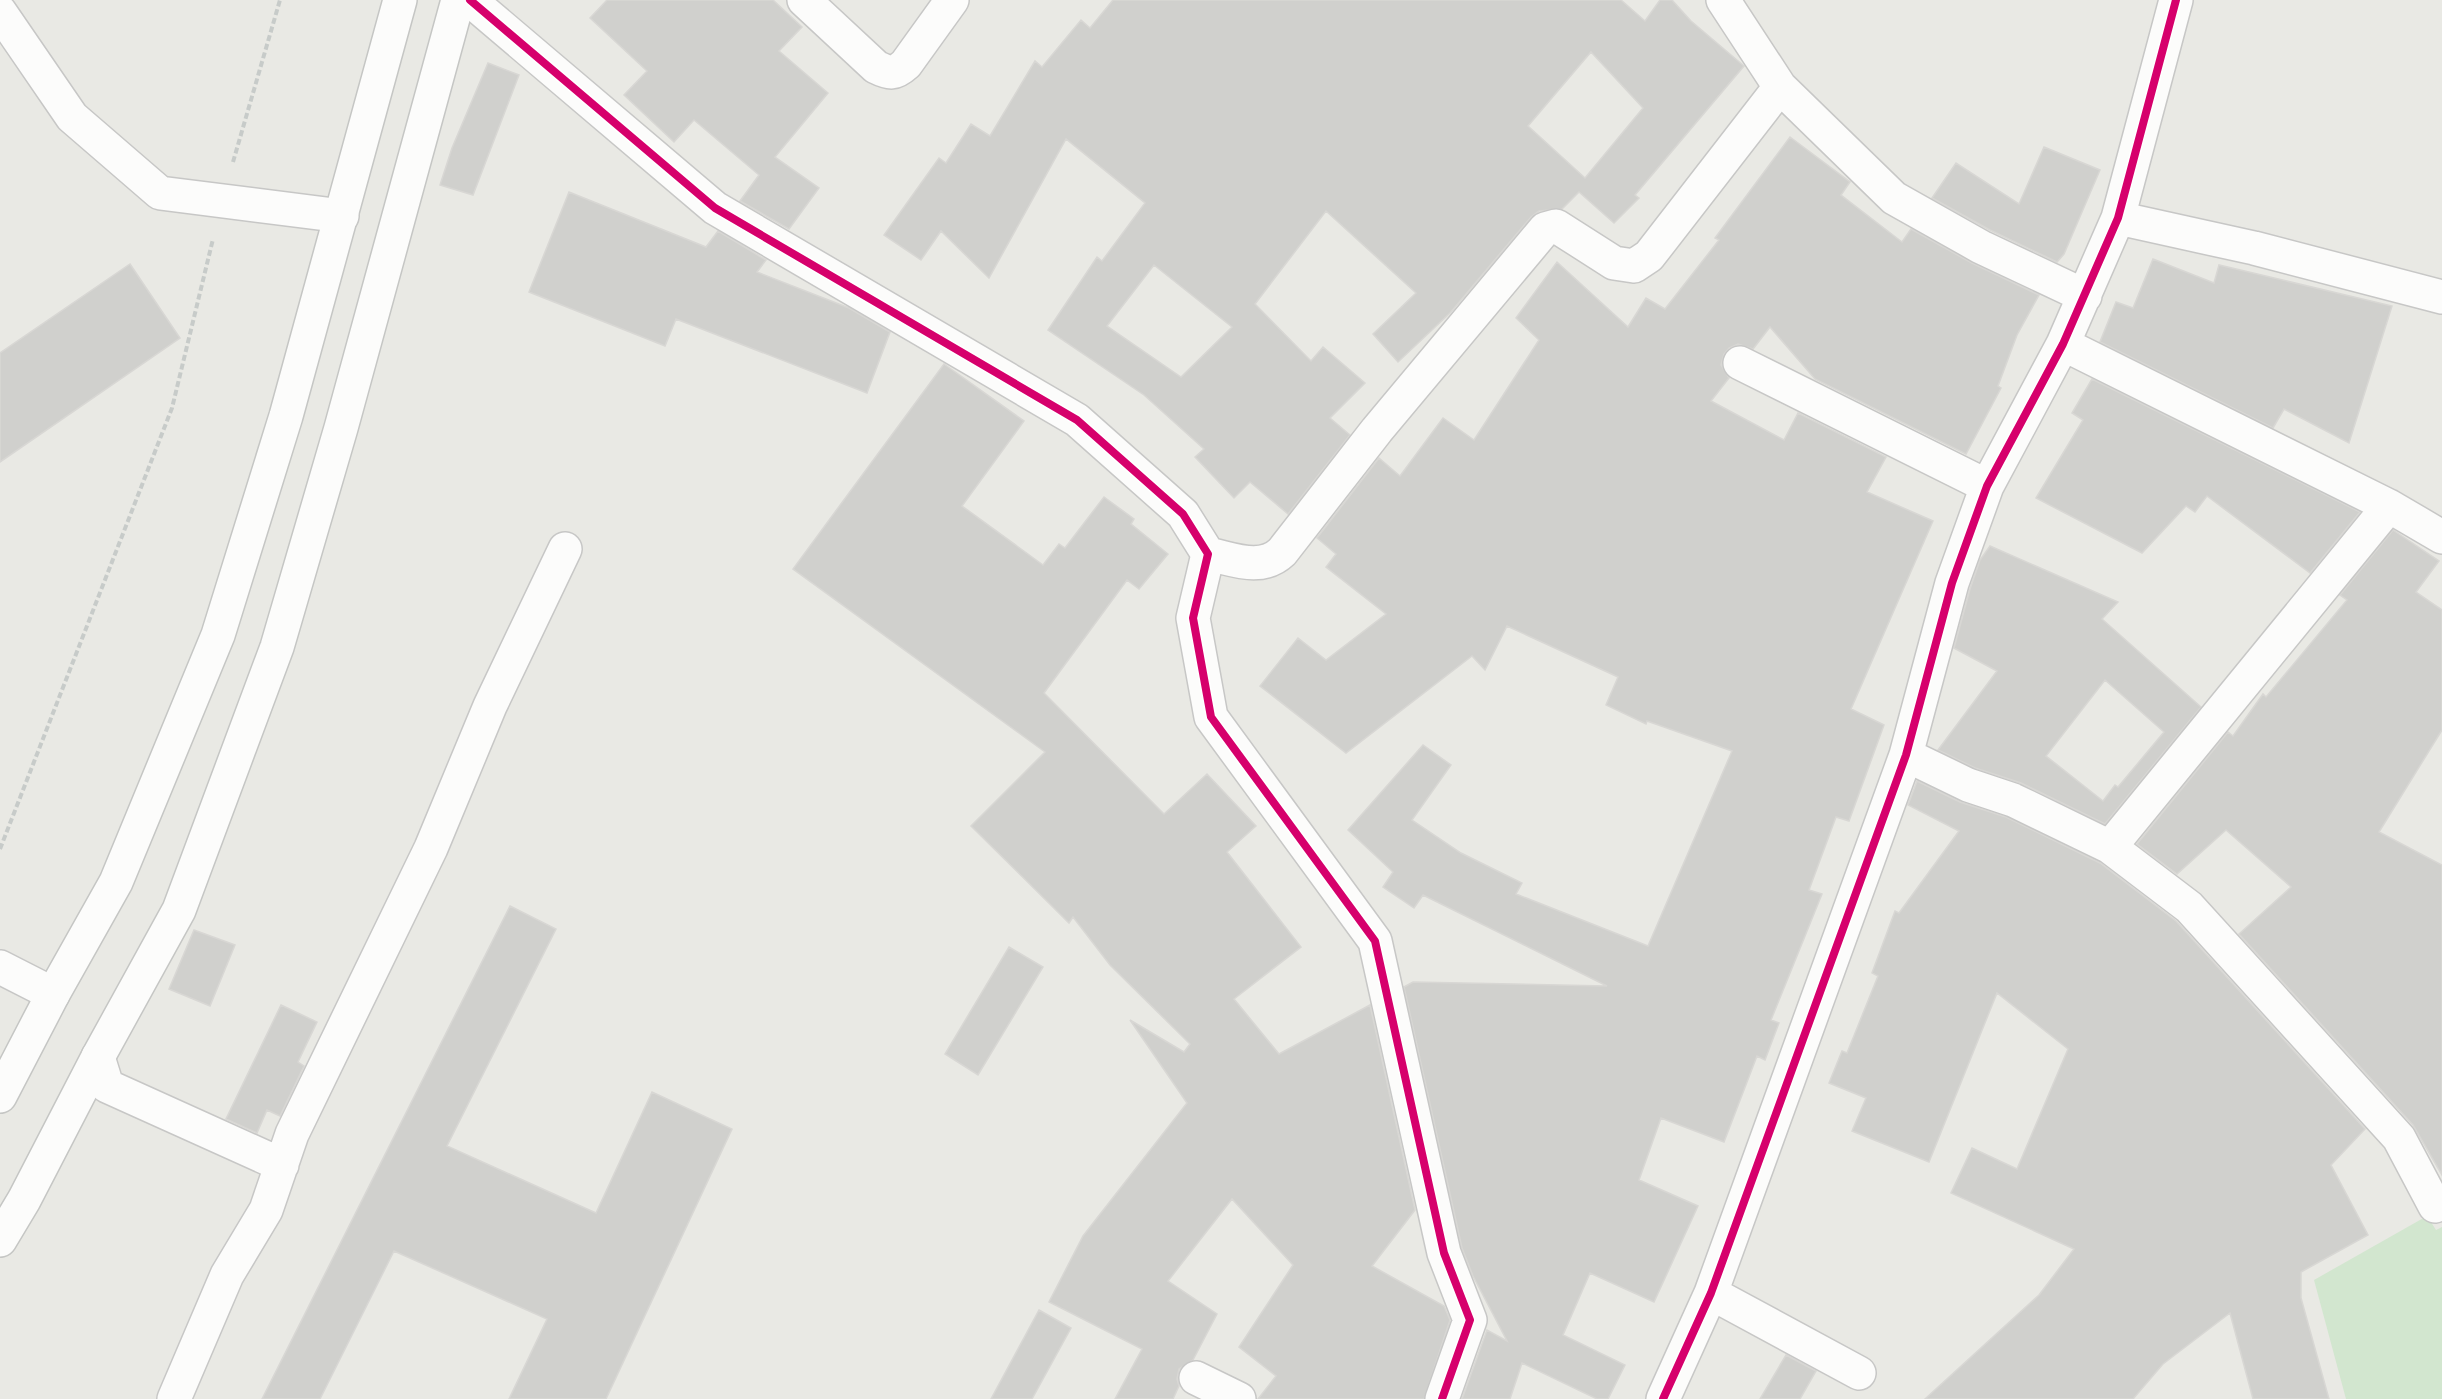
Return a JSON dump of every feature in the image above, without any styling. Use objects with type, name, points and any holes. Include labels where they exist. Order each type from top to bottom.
[{"type":"street","points":[[0,1096],[53,994],[116,882],[218,635],[286,416],[400,0]]},
{"type":"street","points":[[0,1240],[24,1200],[178,910],[277,646],[341,428],[458,0]]},
{"type":"street","points":[[470,0],[715,208],[1077,420],[1183,514],[1208,554],[1193,618],[1211,717],[1375,941],[1444,1253],[1470,1320],[1442,1399]]},
{"type":"street","points":[[804,0],[876,67],[889,73],[897,72],[906,64],[952,0]]},
{"type":"street","points":[[1723,0],[1780,87],[1894,198],[1981,247],[2085,296]]},
{"type":"street","points":[[1663,1399],[1711,1293],[1906,755],[1952,583],[1987,486],[2064,344],[2118,218],[2176,0]]},
{"type":"street","points":[[0,12],[72,117],[160,193],[342,216]]},
{"type":"street","points":[[1208,554],[1261,565],[1272,561],[1422,375],[1545,229],[1556,226],[1614,263],[1634,266],[1649,256],[1780,87]]},
{"type":"street","points":[[2118,218],[2254,249],[2442,297]]},
{"type":"street","points":[[2064,344],[2389,507],[2442,537]]},
{"type":"street","points":[[1740,363],[1987,486]]},
{"type":"street","points":[[2109,847],[2389,507]]},
{"type":"street","points":[[174,1399],[227,1275],[266,1210],[292,1134],[431,848],[490,706],[565,549]]},
{"type":"street","points":[[1906,755],[1968,785],[2013,800],[2109,847],[2189,907],[2399,1138],[2434,1206]]},
{"type":"street","points":[[0,967],[53,994]]},
{"type":"street","points":[[98,1057],[107,1086],[282,1165]]},
{"type":"street","points":[[1711,1293],[1859,1373]]},
{"type":"street","points":[[1196,1378],[1239,1399]]},
{"type":"path","points":[[0,849],[172,408],[222,201],[280,0]]},
{"type":"green space","points":[[2427,1216],[2436,1230],[2442,1227],[2442,1399],[2346,1399],[2314,1280]]},
{"type":"building","points":[[607,0],[773,0],[802,27],[779,51],[828,93],[775,157],[819,188],[789,229],[740,201],[759,175],[694,120],[674,142],[624,95],[647,71],[590,18]]},
{"type":"building","points":[[1113,0],[1621,0],[1645,21],[1660,0],[1672,0],[1691,21],[1744,66],[1635,195],[1639,198],[1614,223],[1579,192],[1562,209],[1539,211],[1531,217],[1450,313],[1398,362],[1373,334],[1416,293],[1326,211],[1255,304],[1311,361],[1323,347],[1365,383],[1330,418],[1350,435],[1288,514],[1250,482],[1234,498],[1195,457],[1204,449],[1144,395],[1048,330],[1097,257],[1102,261],[1145,203],[1066,139],[989,278],[941,231],[921,260],[884,235],[939,158],[946,163],[971,124],[990,136],[1035,61],[1042,67],[1081,20],[1090,28]],"holes":[[[1591,52],[1643,108],[1585,178],[1528,126]],[[1154,265],[1232,327],[1181,377],[1107,326]]]},
{"type":"building","points":[[488,63],[519,75],[473,195],[440,185],[452,148]]},
{"type":"building","points":[[1790,137],[1850,182],[1841,195],[1902,242],[1911,229],[1972,263],[2039,295],[2017,335],[1998,386],[2001,388],[1966,454],[1815,379],[1770,327],[1753,349],[1738,344],[1729,348],[1724,354],[1721,365],[1729,378],[1711,401],[1784,440],[1798,413],[1886,457],[1867,492],[1933,521],[1851,709],[1884,725],[1849,821],[1836,817],[1809,890],[1822,894],[1771,1020],[1779,1023],[1765,1060],[1757,1056],[1724,1142],[1661,1118],[1639,1180],[1698,1206],[1654,1302],[1590,1273],[1563,1335],[1625,1365],[1608,1399],[1597,1399],[1522,1363],[1510,1399],[1462,1399],[1487,1330],[1507,1341],[1473,1276],[1462,1248],[1404,987],[1413,982],[1607,986],[1423,895],[1414,908],[1383,887],[1393,872],[1348,830],[1423,745],[1451,765],[1412,820],[1461,853],[1522,883],[1516,894],[1648,946],[1732,751],[1647,721],[1646,724],[1606,705],[1618,677],[1507,626],[1485,670],[1472,656],[1346,753],[1260,686],[1298,638],[1326,660],[1386,614],[1326,567],[1336,554],[1317,538],[1379,458],[1400,476],[1443,418],[1474,440],[1539,340],[1516,318],[1557,262],[1628,327],[1646,298],[1665,309],[1719,240],[1715,238]]},
{"type":"building","points":[[2044,147],[2100,170],[2064,254],[2057,262],[1990,230],[1932,198],[1956,163],[2019,204]]},
{"type":"building","points":[[569,192],[706,247],[718,231],[766,260],[757,272],[849,308],[890,332],[867,393],[676,319],[665,346],[529,292]]},
{"type":"building","points":[[2153,259],[2214,283],[2219,265],[2392,306],[2349,443],[2284,409],[2273,428],[2100,342],[2116,302],[2133,308]]},
{"type":"building","points":[[130,264],[180,338],[0,462],[0,353]]},
{"type":"building","points":[[944,364],[1024,421],[962,506],[1043,565],[1059,544],[1065,548],[1104,497],[1134,519],[1131,524],[1168,554],[1139,589],[1127,580],[1044,693],[1164,814],[1207,774],[1256,826],[1227,852],[1301,947],[1234,999],[1279,1054],[1370,1005],[1415,1210],[1372,1266],[1444,1306],[1450,1320],[1424,1399],[1258,1399],[1276,1376],[1239,1347],[1293,1265],[1232,1199],[1168,1281],[1217,1314],[1193,1360],[1179,1369],[1177,1379],[1179,1386],[1173,1399],[1115,1399],[1142,1349],[1049,1302],[1083,1236],[1187,1103],[1130,1020],[1184,1052],[1190,1044],[1110,965],[1073,917],[1069,923],[971,826],[1045,752],[793,569]]},
{"type":"building","points":[[2092,379],[2360,512],[2310,573],[2207,496],[2195,512],[2186,506],[2142,553],[2036,498],[2083,420],[2072,413]]},
{"type":"building","points":[[2393,530],[2439,561],[2416,592],[2442,610],[2442,730],[2379,832],[2442,865],[2442,1175],[2413,1125],[2239,934],[2291,887],[2226,830],[2177,874],[2137,844],[2228,732],[2233,736],[2263,694],[2266,697],[2347,600],[2340,595]]},
{"type":"building","points":[[1990,546],[2118,602],[2102,619],[2201,707],[2105,824],[2021,783],[1975,768],[1938,750],[1997,671],[1954,648],[1980,560]],"holes":[[[2105,680],[2164,732],[2118,787],[2115,785],[2103,801],[2046,756]]]},
{"type":"building","points":[[1917,781],[1960,802],[2006,817],[2100,863],[2176,921],[2365,1129],[2331,1165],[2368,1235],[2301,1272],[2301,1298],[2329,1399],[2253,1399],[2230,1313],[2163,1364],[2133,1399],[1925,1399],[2039,1295],[2074,1249],[1951,1193],[1972,1148],[2017,1169],[2068,1049],[1997,993],[1929,1162],[1852,1131],[1866,1098],[1829,1083],[1842,1051],[1847,1053],[1878,976],[1872,973],[1895,911],[1899,913],[1959,831],[1908,805]]},
{"type":"building","points":[[510,906],[556,929],[447,1146],[596,1213],[652,1092],[732,1129],[606,1399],[509,1399],[547,1319],[394,1251],[320,1399],[262,1399]]},
{"type":"building","points":[[194,930],[235,945],[210,1006],[169,989]]},
{"type":"building","points":[[1009,947],[1043,967],[978,1075],[945,1054]]},
{"type":"building","points":[[281,1005],[317,1022],[298,1062],[304,1066],[280,1116],[267,1110],[257,1133],[226,1119]]},
{"type":"building","points":[[1039,1310],[1071,1328],[1032,1399],[991,1399]]},
{"type":"building","points":[[1786,1355],[1816,1371],[1800,1399],[1760,1399]]},
{"type":"cycle path","points":[[470,0],[715,208],[1077,420],[1183,514],[1208,554],[1193,618],[1211,717],[1375,941],[1444,1253],[1470,1320],[1442,1399]]},
{"type":"cycle path","points":[[1663,1399],[1711,1293],[1906,755],[1952,583],[1987,486],[2063,344],[2118,218],[2176,0]]}]
